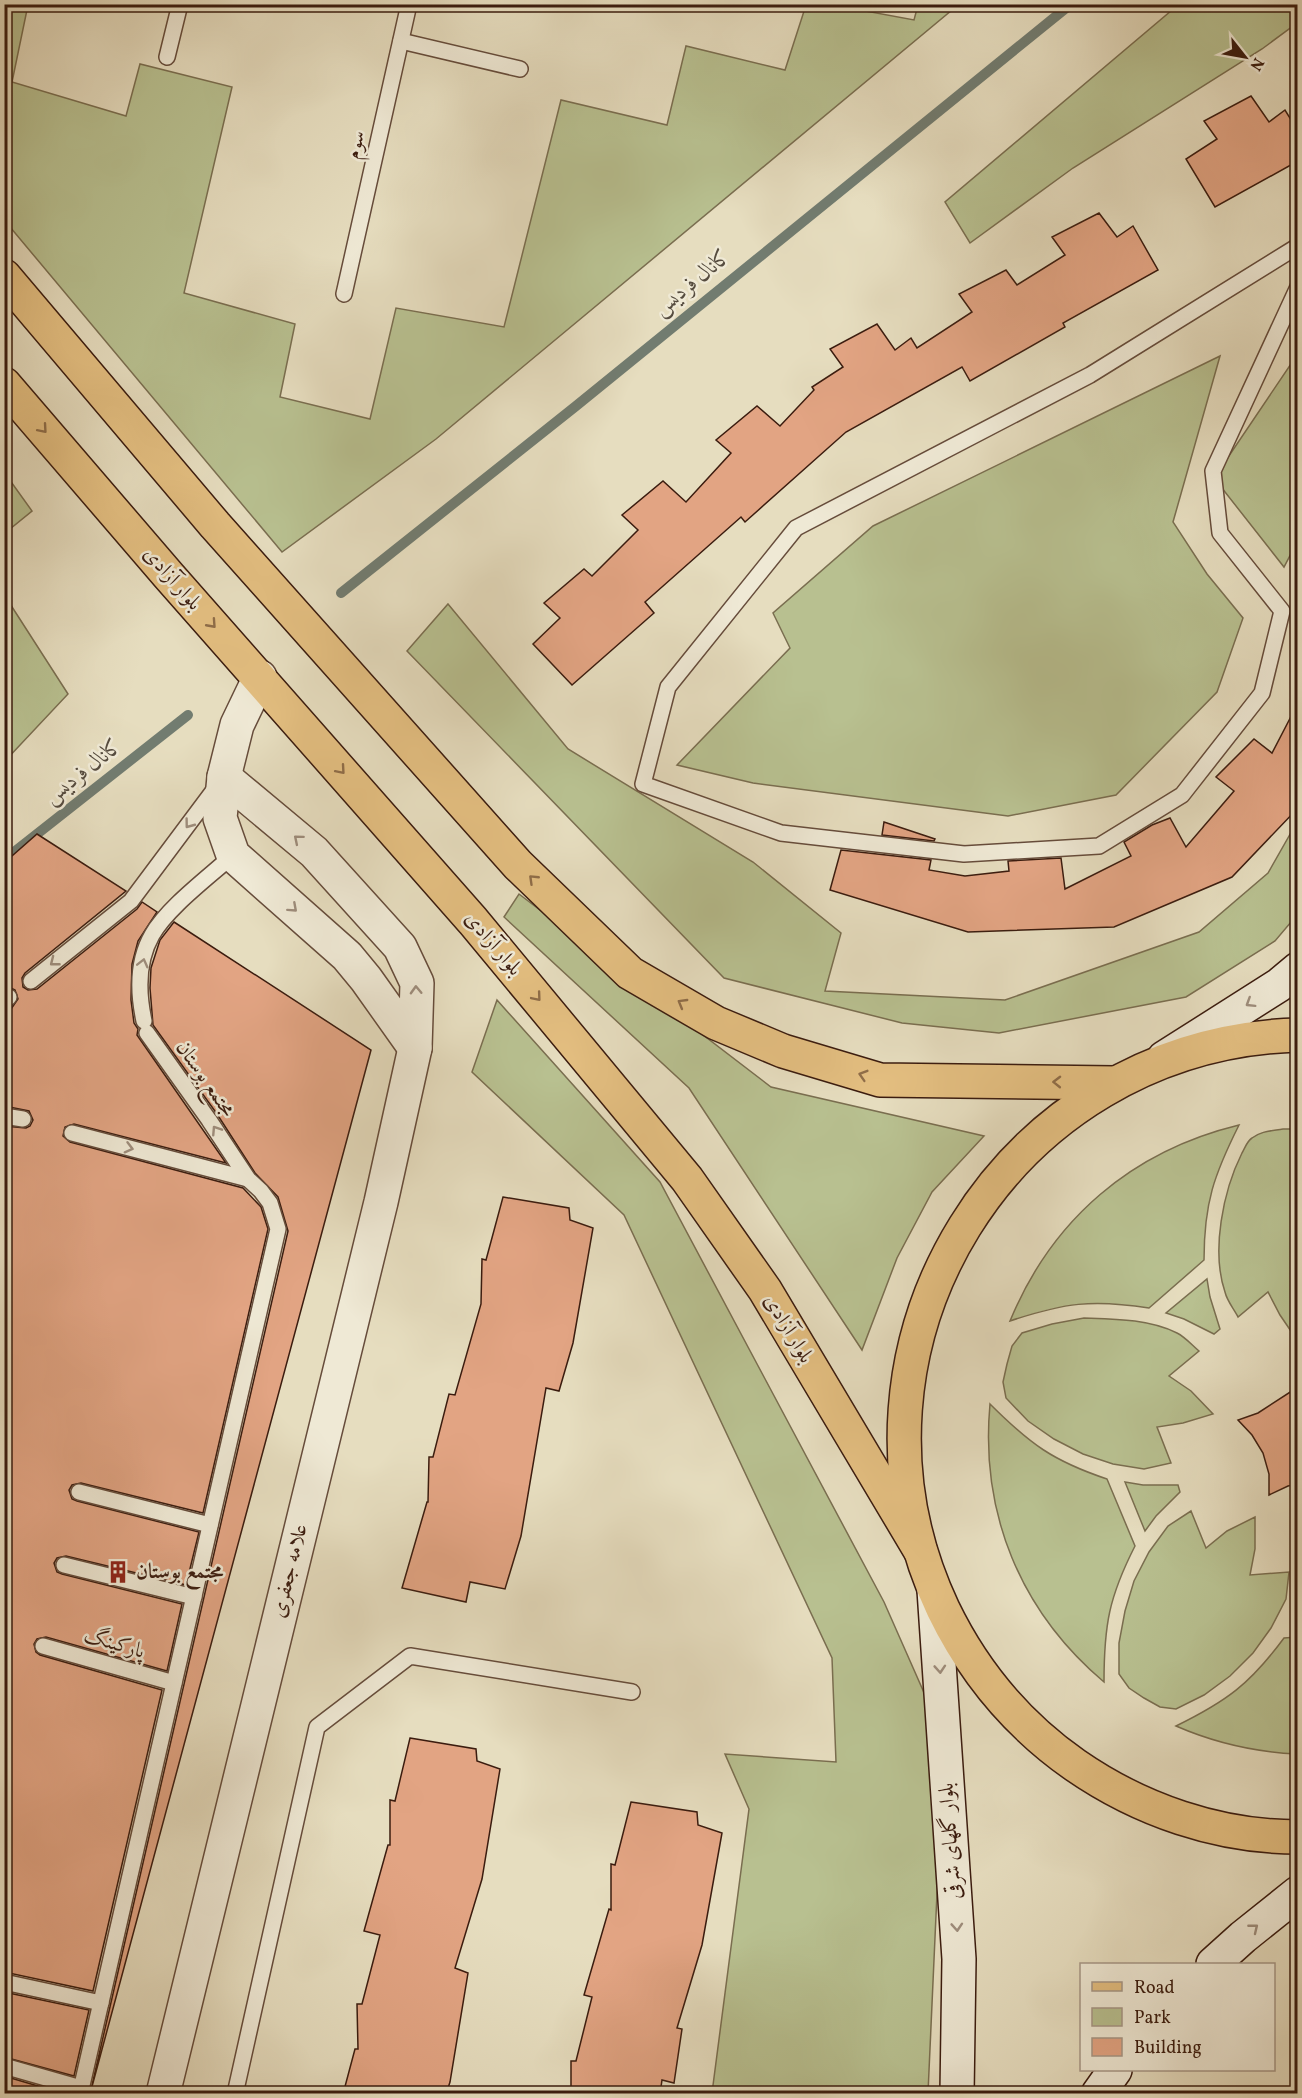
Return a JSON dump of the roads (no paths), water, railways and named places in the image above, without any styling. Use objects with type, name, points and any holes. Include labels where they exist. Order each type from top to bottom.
[{"type":"main road","points":[[4,276],[215,525],[510,856],[630,973],[717,1023],[783,1051],[880,1080],[1115,1083]]},
{"type":"main road","name":"بلوار آزادی","points":[[4,384],[169,576],[473,921],[687,1179],[765,1290],[920,1550]]},
{"type":"main road","points":[[1298,1035],[1234,1041],[1193,1050],[1153,1065],[1115,1083],[1079,1105],[1046,1130],[1015,1159],[988,1191],[964,1226],[944,1263],[915,1342],[905,1425],[905,1467],[910,1509],[920,1550],[934,1590],[952,1628],[974,1663],[999,1696],[1028,1727],[1060,1755],[1094,1779],[1170,1815],[1210,1827],[1251,1834],[1298,1837]]},
{"type":"street","points":[[260,677],[237,726],[224,777],[220,818],[233,855],[347,956],[415,1048]]},
{"type":"street","name":"علامه جعفری","points":[[163,2094],[381,1202],[415,1048],[417,983],[400,947],[314,852],[224,777]]},
{"type":"street","points":[[1153,1065],[1279,985],[1298,969]]},
{"type":"street","name":"بلوار گلهای شرقی","points":[[934,1590],[959,1959],[957,2094]]},
{"type":"street","points":[[1215,1963],[1243,1937],[1298,1893]]},
{"type":"street","points":[[1098,2094],[1114,2071]]},
{"type":"lane","points":[[168,57],[180,4]]},
{"type":"lane","name":"سوم","points":[[344,294],[409,4]]},
{"type":"lane","points":[[401,41],[520,69]]},
{"type":"lane","points":[[1298,246],[1090,375],[796,528],[668,687],[643,784],[781,833],[964,854],[1099,846],[1182,795],[1262,693],[1282,611],[1220,533],[1213,471],[1298,287]]},
{"type":"lane","points":[[31,981],[131,901],[224,777]]},
{"type":"lane","name":"مجتمع بوستان","points":[[81,2091],[278,1228],[270,1203],[248,1179],[145,1027],[140,1001],[139,978],[151,936],[165,918],[233,855]]},
{"type":"lane","points":[[4,1116],[23,1119]]},
{"type":"lane","points":[[72,1133],[248,1179]]},
{"type":"lane","points":[[79,1492],[210,1525]]},
{"type":"lane","points":[[64,1565],[194,1597]]},
{"type":"lane","name":"پارکینگ","points":[[43,1646],[174,1683]]},
{"type":"lane","points":[[235,2094],[317,1727],[410,1656],[632,1692]]},
{"type":"lane","points":[[4,1982],[101,2003]]},
{"type":"lane","points":[[4,2066],[81,2091]]},
{"type":"waterway","name":"کانال فردیس","points":[[341,593],[576,406],[1071,4]]},
{"type":"waterway","name":"کانال فردیس","points":[[4,860],[188,715]]},
{"type":"place","name":"مجتمع بوستان","points":[[118,1572]]}]
